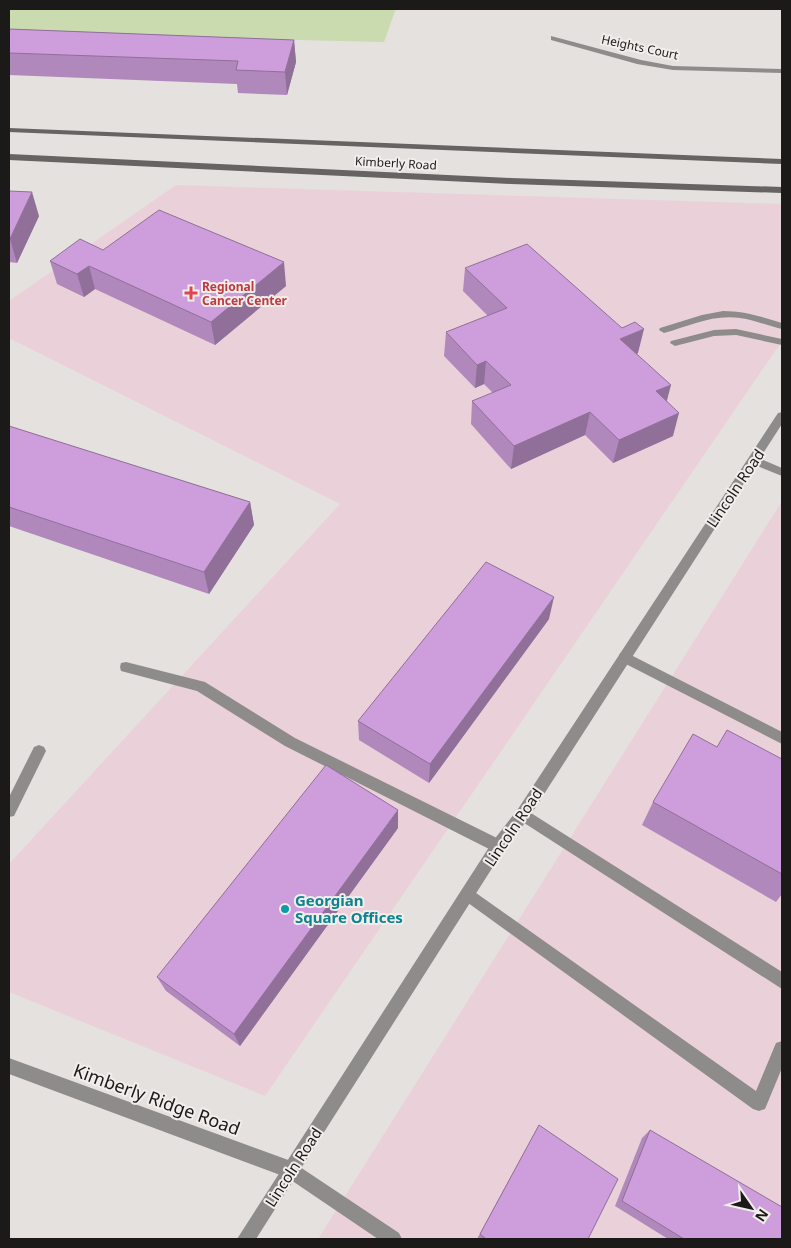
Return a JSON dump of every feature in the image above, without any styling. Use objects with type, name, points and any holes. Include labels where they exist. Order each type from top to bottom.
[{"type":"main road","name":"Kimberly Road","points":[[9,130],[782,162]]},
{"type":"main road","name":"Kimberly Road","points":[[9,157],[501,180],[782,190]]},
{"type":"street","name":"Heights Court","points":[[554,38],[640,62],[674,68],[782,71]]},
{"type":"street","points":[[664,330],[706,318],[731,314],[760,318],[782,326]]},
{"type":"street","points":[[675,343],[714,333],[736,332],[782,342]]},
{"type":"street","name":"Lincoln Road","points":[[246,1239],[469,895],[498,846],[523,814],[782,416]]},
{"type":"street","points":[[754,460],[782,472]]},
{"type":"street","points":[[625,657],[782,738]]},
{"type":"street","points":[[126,667],[200,686],[290,742],[498,846]]},
{"type":"street","points":[[9,811],[39,751]]},
{"type":"street","points":[[523,814],[782,981]]},
{"type":"street","points":[[469,895],[759,1103],[782,1049]]},
{"type":"street","name":"Kimberly Ridge Road","points":[[9,1066],[291,1170],[393,1239]]},
{"type":"shaded area","points":[[176,185],[782,204],[782,341],[265,1096],[9,992],[9,864],[340,504],[9,338],[9,301]]},
{"type":"shaded area","points":[[782,501],[782,1239],[318,1239]]},
{"type":"green space","points":[[9,9],[399,9],[395,11],[384,42],[9,33]]},
{"type":"building","points":[[9,29],[294,40],[285,72],[236,70],[238,61],[9,53]]},
{"type":"building","points":[[9,191],[32,192],[10,239],[9,239]]},
{"type":"building","points":[[159,210],[284,262],[211,322],[89,266],[77,274],[50,261],[80,239],[103,250]]},
{"type":"building","points":[[527,244],[622,328],[635,322],[644,329],[620,339],[671,385],[656,391],[679,413],[619,440],[590,412],[514,446],[472,401],[511,385],[486,361],[477,365],[446,332],[507,308],[465,268]]},
{"type":"building","points":[[9,426],[250,502],[204,572],[9,507]]},
{"type":"building","points":[[486,562],[554,597],[430,764],[358,721]]},
{"type":"building","points":[[727,730],[782,759],[782,874],[653,802],[693,734],[717,747]]},
{"type":"building","name":"Georgian Square Offices","points":[[326,765],[398,810],[234,1034],[157,977]]},
{"type":"building","points":[[539,1125],[618,1179],[588,1239],[486,1239],[480,1234]]},
{"type":"building","points":[[650,1130],[782,1207],[782,1239],[684,1239],[622,1201]]},
{"type":"place","name":"Regional Cancer Center","points":[[191,293]]},
{"type":"place","name":"Georgian Square Offices","points":[[285,909]]}]
